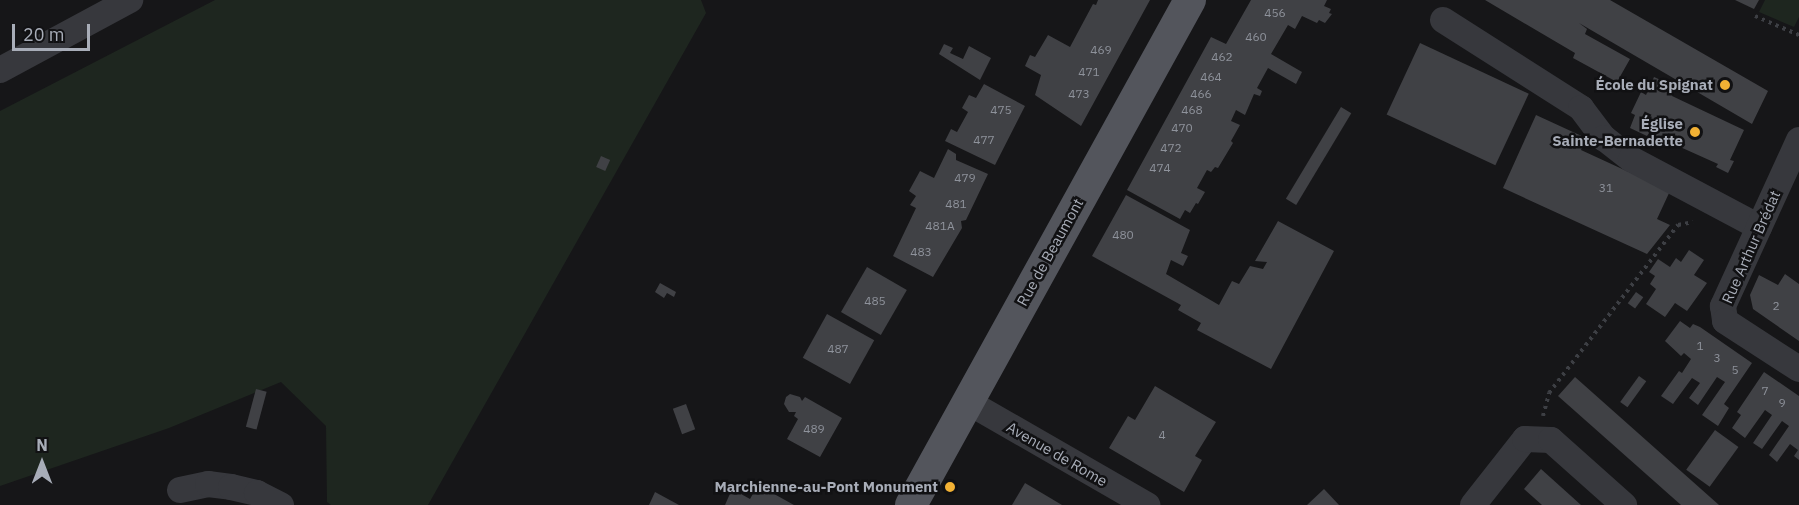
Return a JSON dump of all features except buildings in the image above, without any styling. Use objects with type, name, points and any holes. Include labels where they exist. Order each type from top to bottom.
[{"type":"main road","name":"Rue de Beaumont","points":[[911,505],[1190,0]]},
{"type":"street","points":[[0,70],[130,0]]},
{"type":"street","points":[[1443,20],[1581,108],[1604,138],[1631,159],[1749,221]]},
{"type":"street","name":"Rue Arthur Brédat","points":[[1799,140],[1749,221],[1723,306],[1725,321],[1799,369]]},
{"type":"street","name":"Avenue de Rome","points":[[968,402],[1147,505]]},
{"type":"street","points":[[1473,505],[1525,440],[1551,440],[1624,505]]},
{"type":"street","points":[[180,490],[208,484],[231,487],[257,494],[282,505]]},
{"type":"path","points":[[1755,16],[1799,35]]},
{"type":"path","points":[[1536,440],[1549,393],[1678,225],[1749,221]]},
{"type":"shaded area","points":[[215,0],[701,0],[706,13],[428,505],[331,505],[327,502],[326,426],[281,382],[169,428],[0,486],[0,111]]},
{"type":"shaded area","points":[[1765,0],[1799,0],[1799,17],[1794,27],[1759,12]]},
{"type":"place","name":"École du Spignat","points":[[1725,85]]},
{"type":"place","name":"Église Sainte-Bernadette","points":[[1695,132]]},
{"type":"place","name":"Marchienne-au-Pont Monument","points":[[950,487]]}]
